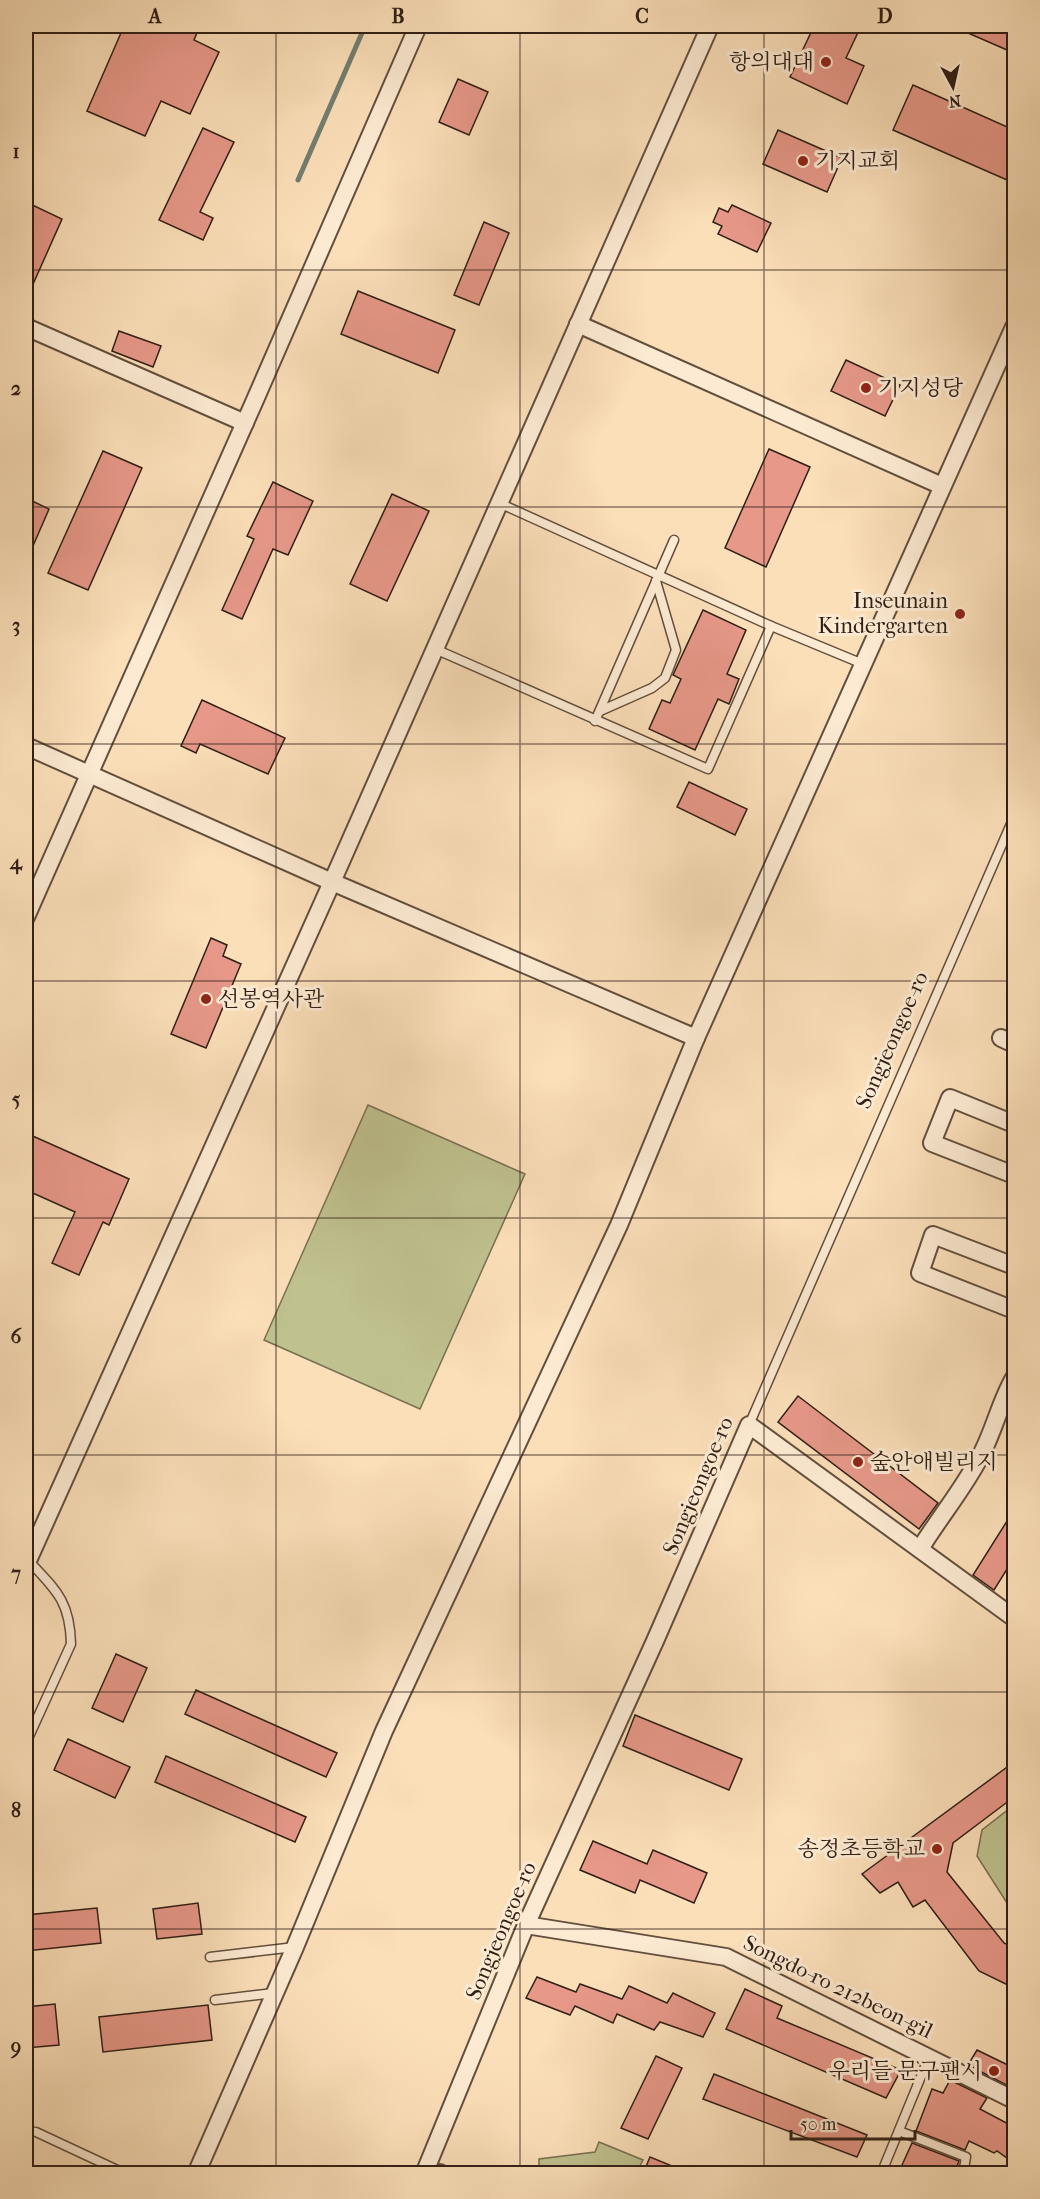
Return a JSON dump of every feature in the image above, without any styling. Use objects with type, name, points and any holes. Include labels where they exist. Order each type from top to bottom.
[{"type":"street","points":[[26,917],[418,26]]},
{"type":"street","points":[[27,1562],[332,882],[710,26]]},
{"type":"street","points":[[578,324],[942,486]]},
{"type":"street","points":[[26,327],[245,423]]},
{"type":"street","points":[[196,2174],[295,1947],[384,1731],[619,1225],[696,1038],[1014,327]]},
{"type":"street","points":[[26,746],[332,882],[696,1038]]},
{"type":"street","points":[[1014,1124],[950,1098],[932,1143],[1014,1175]]},
{"type":"street","points":[[1014,1266],[933,1235],[920,1273],[1014,1310]]},
{"type":"street","points":[[920,1549],[938,1519],[968,1478],[983,1451],[1014,1378]]},
{"type":"street","points":[[749,1425],[1014,1618]]},
{"type":"street","name":"Songjeongoe-ro","points":[[424,2174],[526,1925],[655,1641],[749,1425]]},
{"type":"street","name":"Songdo-ro 212beon-gil","points":[[526,1925],[726,1957],[1014,2100]]},
{"type":"lane","points":[[499,503],[657,578],[863,664]]},
{"type":"lane","points":[[595,721],[674,540]]},
{"type":"lane","points":[[600,711],[652,688],[664,678],[676,650],[657,578]]},
{"type":"lane","points":[[435,649],[708,769],[771,626]]},
{"type":"lane","name":"Songjeongoe-ro","points":[[749,1425],[1014,817]]},
{"type":"lane","points":[[26,1743],[71,1644],[71,1628],[66,1606],[57,1591],[27,1562]]},
{"type":"lane","points":[[210,1957],[295,1947]]},
{"type":"lane","points":[[215,2000],[274,1994]]},
{"type":"lane","points":[[881,2174],[929,2057]]},
{"type":"lane","points":[[899,2131],[966,2157],[963,2174]]},
{"type":"lane","points":[[36,2132],[126,2174]]},
{"type":"green space","points":[[368,1105],[525,1174],[420,1409],[264,1340]]},
{"type":"green space","points":[[1014,1805],[1014,1914],[977,1856],[982,1830]]},
{"type":"green space","points":[[599,2142],[643,2160],[636,2173],[559,2173],[539,2167],[539,2159],[595,2152]]},
{"type":"building","points":[[124,26],[200,26],[194,40],[219,52],[190,114],[161,101],[145,136],[87,111]]},
{"type":"building","name":"항의대대","points":[[814,26],[861,26],[846,58],[864,66],[847,104],[790,77]]},
{"type":"building","points":[[952,26],[1014,26],[1014,53]]},
{"type":"building","points":[[458,79],[488,92],[469,135],[439,122]]},
{"type":"building","points":[[913,85],[1014,130],[1014,183],[893,130]]},
{"type":"building","points":[[203,128],[234,142],[200,212],[213,218],[203,240],[159,220]]},
{"type":"building","name":"기지교회","points":[[778,130],[842,158],[827,192],[763,164]]},
{"type":"building","points":[[26,202],[62,219],[26,300]]},
{"type":"building","points":[[732,205],[771,223],[757,252],[718,234],[722,226],[713,222],[719,208],[728,212]]},
{"type":"building","points":[[484,222],[509,233],[479,305],[454,295]]},
{"type":"building","points":[[358,291],[455,330],[438,373],[341,334]]},
{"type":"building","points":[[119,331],[161,346],[153,367],[112,351]]},
{"type":"building","name":"기지성당","points":[[846,360],[900,385],[885,416],[831,391]]},
{"type":"building","points":[[769,449],[810,467],[766,567],[725,548]]},
{"type":"building","points":[[103,451],[142,468],[88,590],[48,573]]},
{"type":"building","points":[[273,482],[313,501],[288,555],[273,549],[242,619],[222,610],[254,539],[247,536]]},
{"type":"building","points":[[392,494],[429,511],[387,601],[350,584]]},
{"type":"building","points":[[26,498],[49,509],[26,562]]},
{"type":"building","points":[[703,610],[746,630],[727,674],[739,679],[729,704],[718,699],[695,750],[649,729],[662,700],[670,703],[681,679],[673,675]]},
{"type":"building","points":[[202,700],[285,738],[268,774],[200,744],[196,753],[181,746]]},
{"type":"building","points":[[689,782],[747,809],[735,835],[677,807]]},
{"type":"building","name":"선봉역사관","points":[[211,938],[227,945],[223,956],[241,964],[206,1048],[171,1034]]},
{"type":"building","points":[[26,1133],[129,1179],[109,1225],[103,1222],[79,1275],[52,1263],[75,1212],[26,1190]]},
{"type":"building","name":"숲안애빌리지","points":[[798,1396],[938,1503],[919,1529],[778,1422]]},
{"type":"building","points":[[1014,1510],[1014,1558],[994,1590],[973,1575]]},
{"type":"building","points":[[116,1654],[147,1668],[123,1722],[92,1708]]},
{"type":"building","points":[[196,1690],[337,1753],[326,1777],[185,1714]]},
{"type":"building","points":[[635,1715],[742,1759],[729,1790],[623,1746]]},
{"type":"building","points":[[68,1739],[130,1767],[115,1798],[54,1770]]},
{"type":"building","points":[[166,1756],[306,1817],[295,1842],[155,1782]]},
{"type":"building","points":[[1014,1762],[1014,1797],[953,1843],[947,1872],[1004,1943],[1014,1948],[1014,1988],[979,1971],[925,1900],[913,1907],[898,1882],[880,1893],[862,1874]]},
{"type":"building","points":[[593,1841],[647,1864],[653,1850],[707,1873],[694,1903],[640,1880],[635,1893],[580,1870]]},
{"type":"building","points":[[198,1903],[202,1934],[157,1939],[153,1909]]},
{"type":"building","points":[[97,1908],[101,1943],[26,1951],[26,1915]]},
{"type":"building","points":[[537,1977],[576,1992],[580,1984],[622,1999],[629,1986],[667,2003],[673,1993],[715,2013],[703,2037],[660,2022],[654,2030],[617,2014],[613,2023],[575,2006],[570,2015],[526,1998]]},
{"type":"building","points":[[745,1989],[782,2006],[777,2018],[901,2070],[886,2098],[726,2029]]},
{"type":"building","points":[[55,2004],[59,2045],[26,2048],[26,2007]]},
{"type":"building","points":[[208,2005],[212,2040],[103,2052],[99,2017]]},
{"type":"building","name":"우리들 문구팬시","points":[[977,2050],[1014,2068],[1014,2089],[968,2065]]},
{"type":"building","points":[[656,2056],[682,2068],[648,2139],[621,2128]]},
{"type":"building","points":[[714,2074],[867,2135],[857,2157],[703,2099]]},
{"type":"building","points":[[950,2080],[987,2098],[980,2109],[1014,2127],[1014,2163],[997,2151],[994,2153],[969,2141],[965,2150],[916,2131],[932,2089],[943,2093]]},
{"type":"building","points":[[912,2143],[959,2161],[954,2174],[898,2174]]},
{"type":"building","points":[[650,2157],[689,2173],[689,2174],[643,2174]]},
{"type":"waterway","points":[[298,180],[365,26]]},
{"type":"place","name":"항의대대","points":[[826,62]]},
{"type":"place","name":"기지교회","points":[[803,161]]},
{"type":"place","name":"기지성당","points":[[866,388]]},
{"type":"place","name":"Inseunain Kindergarten","points":[[960,614]]},
{"type":"place","name":"선봉역사관","points":[[206,999]]},
{"type":"place","name":"숲안애빌리지","points":[[858,1462]]},
{"type":"place","name":"송정초등학교","points":[[937,1849]]},
{"type":"place","name":"우리들 문구팬시","points":[[994,2071]]}]
